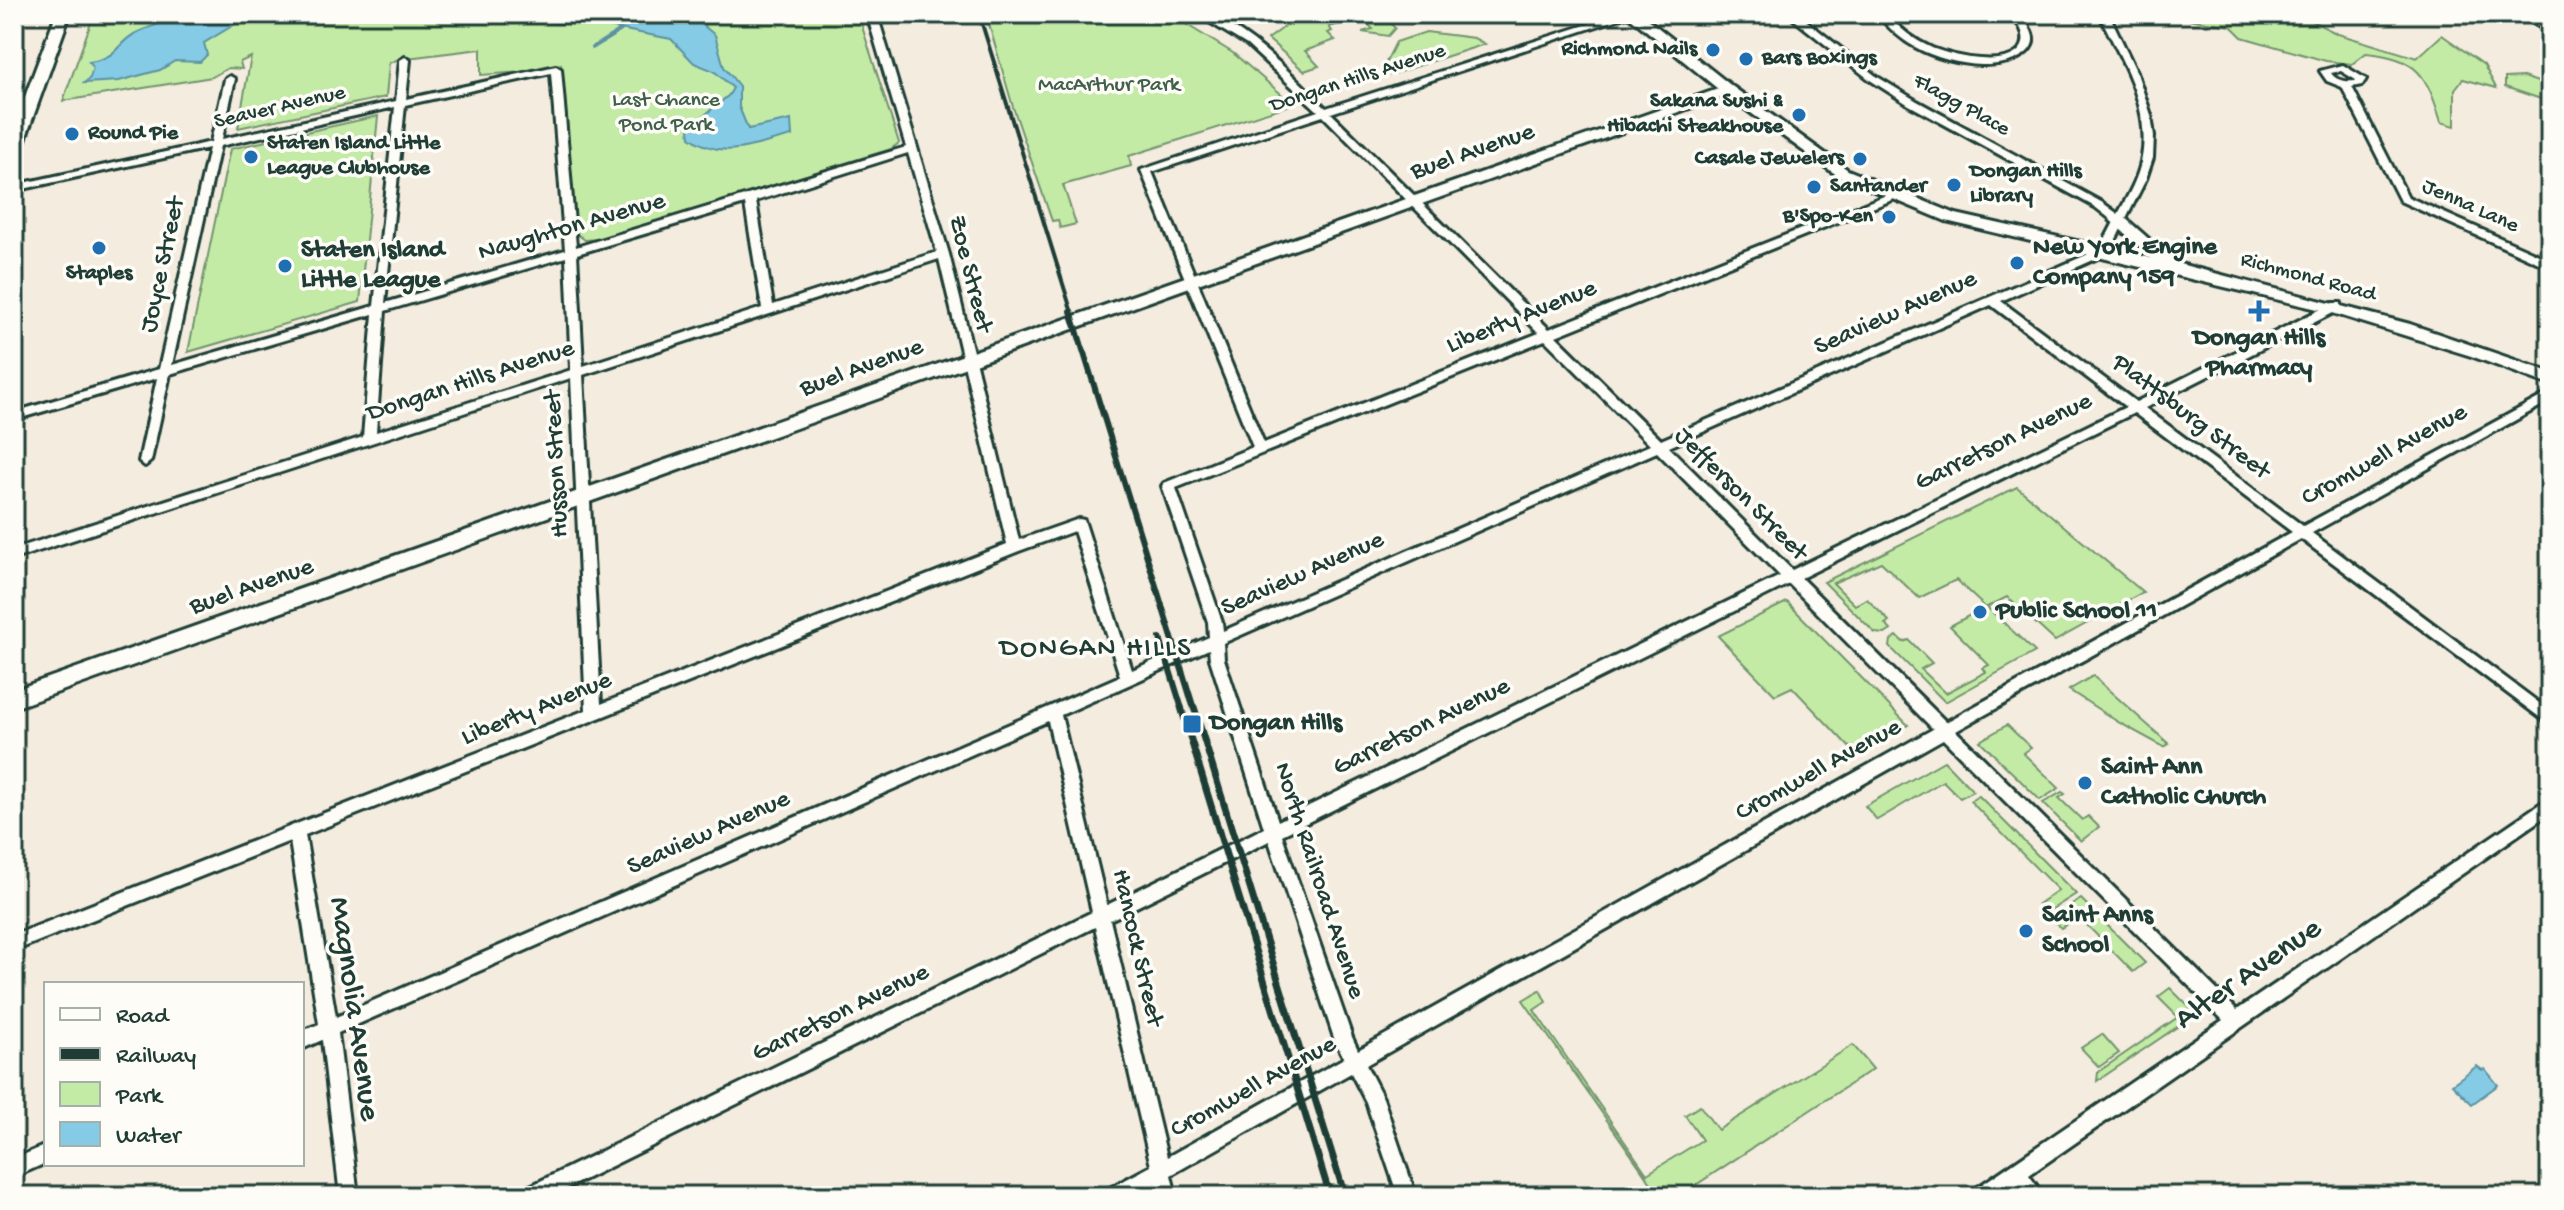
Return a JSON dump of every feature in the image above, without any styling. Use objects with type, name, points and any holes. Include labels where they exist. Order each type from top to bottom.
[{"type":"main road","points":[[14,148],[63,14]]},
{"type":"street","name":"Zoe Street","points":[[872,14],[943,254],[1014,547]]},
{"type":"street","name":"Jefferson Street","points":[[1201,14],[1261,52],[1322,111],[2236,1021]]},
{"type":"street","name":"Dongan Hills Avenue","points":[[1191,279],[1146,170],[1631,14]]},
{"type":"street","name":"Richmond Road","points":[[1631,14],[1728,90],[1843,173],[1893,196],[1952,218],[2337,306],[2465,347],[2550,379]]},
{"type":"street","name":"Flagg Place","points":[[1792,14],[1886,86],[2099,205],[2118,220]]},
{"type":"street","points":[[1882,14],[1908,39],[1930,51],[1954,58],[1992,62],[2013,58],[2029,45],[2026,26],[2011,14]]},
{"type":"street","points":[[2104,14],[2141,95],[2149,125],[2150,152],[2142,178],[2118,220],[2105,251]]},
{"type":"street","points":[[2522,14],[2550,30]]},
{"type":"street","points":[[369,441],[379,308],[405,60]]},
{"type":"street","name":"Seaver Avenue","points":[[14,188],[556,69]]},
{"type":"street","name":"Husson Street","points":[[556,69],[571,251],[594,713]]},
{"type":"street","name":"Joyce Street","points":[[145,461],[230,79]]},
{"type":"street","name":"Jenna Lane","points":[[2346,85],[2404,199],[2550,264]]},
{"type":"street","name":"Buel Avenue","points":[[14,699],[1728,90]]},
{"type":"street","name":"Naughton Avenue","points":[[14,416],[750,199],[912,148]]},
{"type":"street","name":"Liberty Avenue","points":[[1169,486],[1893,196]]},
{"type":"street","points":[[750,199],[768,311]]},
{"type":"street","points":[[2118,220],[2174,268]]},
{"type":"street","name":"Seaview Avenue","points":[[304,1039],[2105,251]]},
{"type":"street","name":"Dongan Hills Avenue","points":[[14,554],[943,254]]},
{"type":"street","points":[[1191,279],[1260,449]]},
{"type":"street","name":"Plattsburg Street","points":[[1992,300],[2550,719]]},
{"type":"street","name":"Garretson Avenue","points":[[531,1196],[2337,306]]},
{"type":"street","name":"Cromwell Avenue","points":[[1115,1196],[1944,731],[2550,396]]},
{"type":"street","name":"North Railroad Avenue","points":[[1169,486],[1215,622],[1217,659],[1273,830],[1344,1041],[1374,1098],[1407,1196]]},
{"type":"street","name":"Liberty Avenue","points":[[14,943],[1079,524],[1128,679]]},
{"type":"street","name":"Hancock Street","points":[[1053,711],[1167,1196]]},
{"type":"street","name":"Alter Avenue","points":[[1982,1196],[2550,804]]},
{"type":"street","name":"Magnolia Avenue","points":[[296,830],[329,1029],[349,1196]]},
{"type":"street","points":[[14,1168],[44,1155]]},
{"type":"street","points":[[2015,1173],[2035,1196]]},
{"type":"green space","name":"Last Chance Pond Park","points":[[94,14],[858,14],[899,143],[891,149],[598,239],[585,240],[577,234],[561,64],[524,72],[481,75],[481,49],[399,59],[389,63],[386,97],[238,128],[251,57],[240,62],[242,69],[228,68],[212,77],[63,101]]},
{"type":"green space","name":"MacArthur Park","points":[[986,14],[1169,14],[1233,53],[1293,104],[1129,156],[1131,166],[1063,185],[1076,224],[1060,228],[1058,220],[1052,221],[1013,107]]},
{"type":"green space","points":[[1302,14],[1382,14],[1395,28],[1388,36],[1362,32],[1373,29],[1361,18],[1329,27],[1332,31],[1328,33],[1335,40],[1305,51],[1319,66],[1304,71],[1268,39]]},
{"type":"green space","points":[[2187,14],[2298,14],[2338,34],[2417,58],[2442,35],[2484,65],[2496,88],[2463,79],[2455,89],[2455,126],[2441,122],[2425,81],[2418,72],[2398,59],[2366,53],[2352,64],[2326,61],[2242,37],[2231,26],[2189,19]]},
{"type":"green space","points":[[1426,32],[1474,38],[1485,44],[1390,75],[1384,66],[1396,42]]},
{"type":"green space","points":[[2523,77],[2550,86],[2550,102],[2505,87],[2505,78]]},
{"type":"green space","name":"Staten Island Little League","points":[[378,116],[360,302],[188,352],[230,149]]},
{"type":"green space","name":"Public School 11","points":[[2017,487],[2143,592],[2055,641],[2007,597],[1987,607],[2035,652],[1945,702],[1890,647],[1891,640],[1897,636],[1903,642],[1909,640],[1932,663],[1921,669],[1946,693],[1986,672],[1983,668],[1989,665],[1950,626],[1985,607],[1956,580],[1919,598],[1881,562],[1833,583],[1855,605],[1867,599],[1889,621],[1885,624],[1891,630],[1885,634],[1875,633],[1824,582]]},
{"type":"green space","points":[[1787,602],[1908,725],[1855,753],[1792,687],[1775,695],[1718,636]]},
{"type":"green space","points":[[2093,676],[2169,744],[2164,747],[2069,690]]},
{"type":"green space","points":[[2007,725],[2031,748],[2023,753],[2059,788],[2040,800],[1980,741]]},
{"type":"green space","points":[[1944,761],[1973,791],[1960,798],[1943,781],[1877,820],[1865,806]]},
{"type":"green space","points":[[2062,792],[2065,794],[2059,798],[2082,820],[2088,816],[2099,827],[2081,841],[2043,803]]},
{"type":"green space","points":[[1979,796],[2076,894],[2049,911],[2038,904],[2058,890],[1970,801]]},
{"type":"green space","points":[[2081,899],[2145,963],[2133,972],[2079,917],[2061,928],[2054,921],[2055,916]]},
{"type":"green space","points":[[2170,988],[2196,1014],[2097,1081],[2098,1072],[2178,1017],[2158,997]]},
{"type":"green space","points":[[1540,990],[1546,1002],[1534,1010],[1647,1174],[1702,1140],[1685,1115],[1700,1106],[1718,1130],[1853,1045],[1873,1069],[1679,1196],[1660,1196],[1523,1000]]},
{"type":"green space","points":[[2102,1034],[2119,1053],[2099,1067],[2081,1048]]},
{"type":"water","points":[[191,14],[252,14],[204,43],[207,55],[200,62],[175,61],[160,70],[119,81],[84,83],[90,78],[93,67],[89,62],[112,54],[129,37],[143,30]]},
{"type":"water","points":[[519,14],[689,14],[715,35],[724,67],[739,86],[739,107],[748,129],[791,120],[792,136],[740,149],[714,149],[702,144],[690,137],[689,128],[729,95],[733,88],[714,71],[694,63],[671,39],[578,21],[557,24]]},
{"type":"water","points":[[2477,1066],[2485,1069],[2498,1085],[2472,1104],[2452,1084]]},
{"type":"waterway","points":[[592,48],[621,30]]},
{"type":"railway","points":[[979,14],[1072,313]]},
{"type":"railway","points":[[1071,311],[1194,709]]},
{"type":"railway","points":[[1160,638],[1182,709]]},
{"type":"railway","points":[[1181,707],[1330,1196]]},
{"type":"railway","points":[[1194,707],[1345,1196]]},
{"type":"place","name":"Richmond Nails","points":[[1713,50]]},
{"type":"place","name":"Bars Boxings","points":[[1746,59]]},
{"type":"place","name":"Sakana Sushi & Hibachi Steakhouse","points":[[1799,115]]},
{"type":"place","name":"Round Pie","points":[[72,134]]},
{"type":"place","name":"Staten Island Little League Clubhouse","points":[[251,157]]},
{"type":"place","name":"Casale Jewelers","points":[[1860,159]]},
{"type":"place","name":"Dongan Hills Library","points":[[1954,185]]},
{"type":"place","name":"Santander","points":[[1814,187]]},
{"type":"place","name":"B'Spo-Ken","points":[[1889,217]]},
{"type":"place","name":"Staples","points":[[99,248]]},
{"type":"place","name":"New York Engine Company 159","points":[[2017,263]]},
{"type":"place","name":"Staten Island Little League","points":[[285,266]]},
{"type":"place","name":"Dongan Hills Pharmacy","points":[[2259,311]]},
{"type":"place","name":"Public School 11","points":[[1980,612]]},
{"type":"place","name":"Dongan Hills","points":[[1192,724]]},
{"type":"place","name":"Saint Ann Catholic Church","points":[[2085,783]]},
{"type":"place","name":"Saint Anns School","points":[[2026,931]]},
{"type":"district","name":"DONGAN HILLS","points":[[1096,649]]}]
